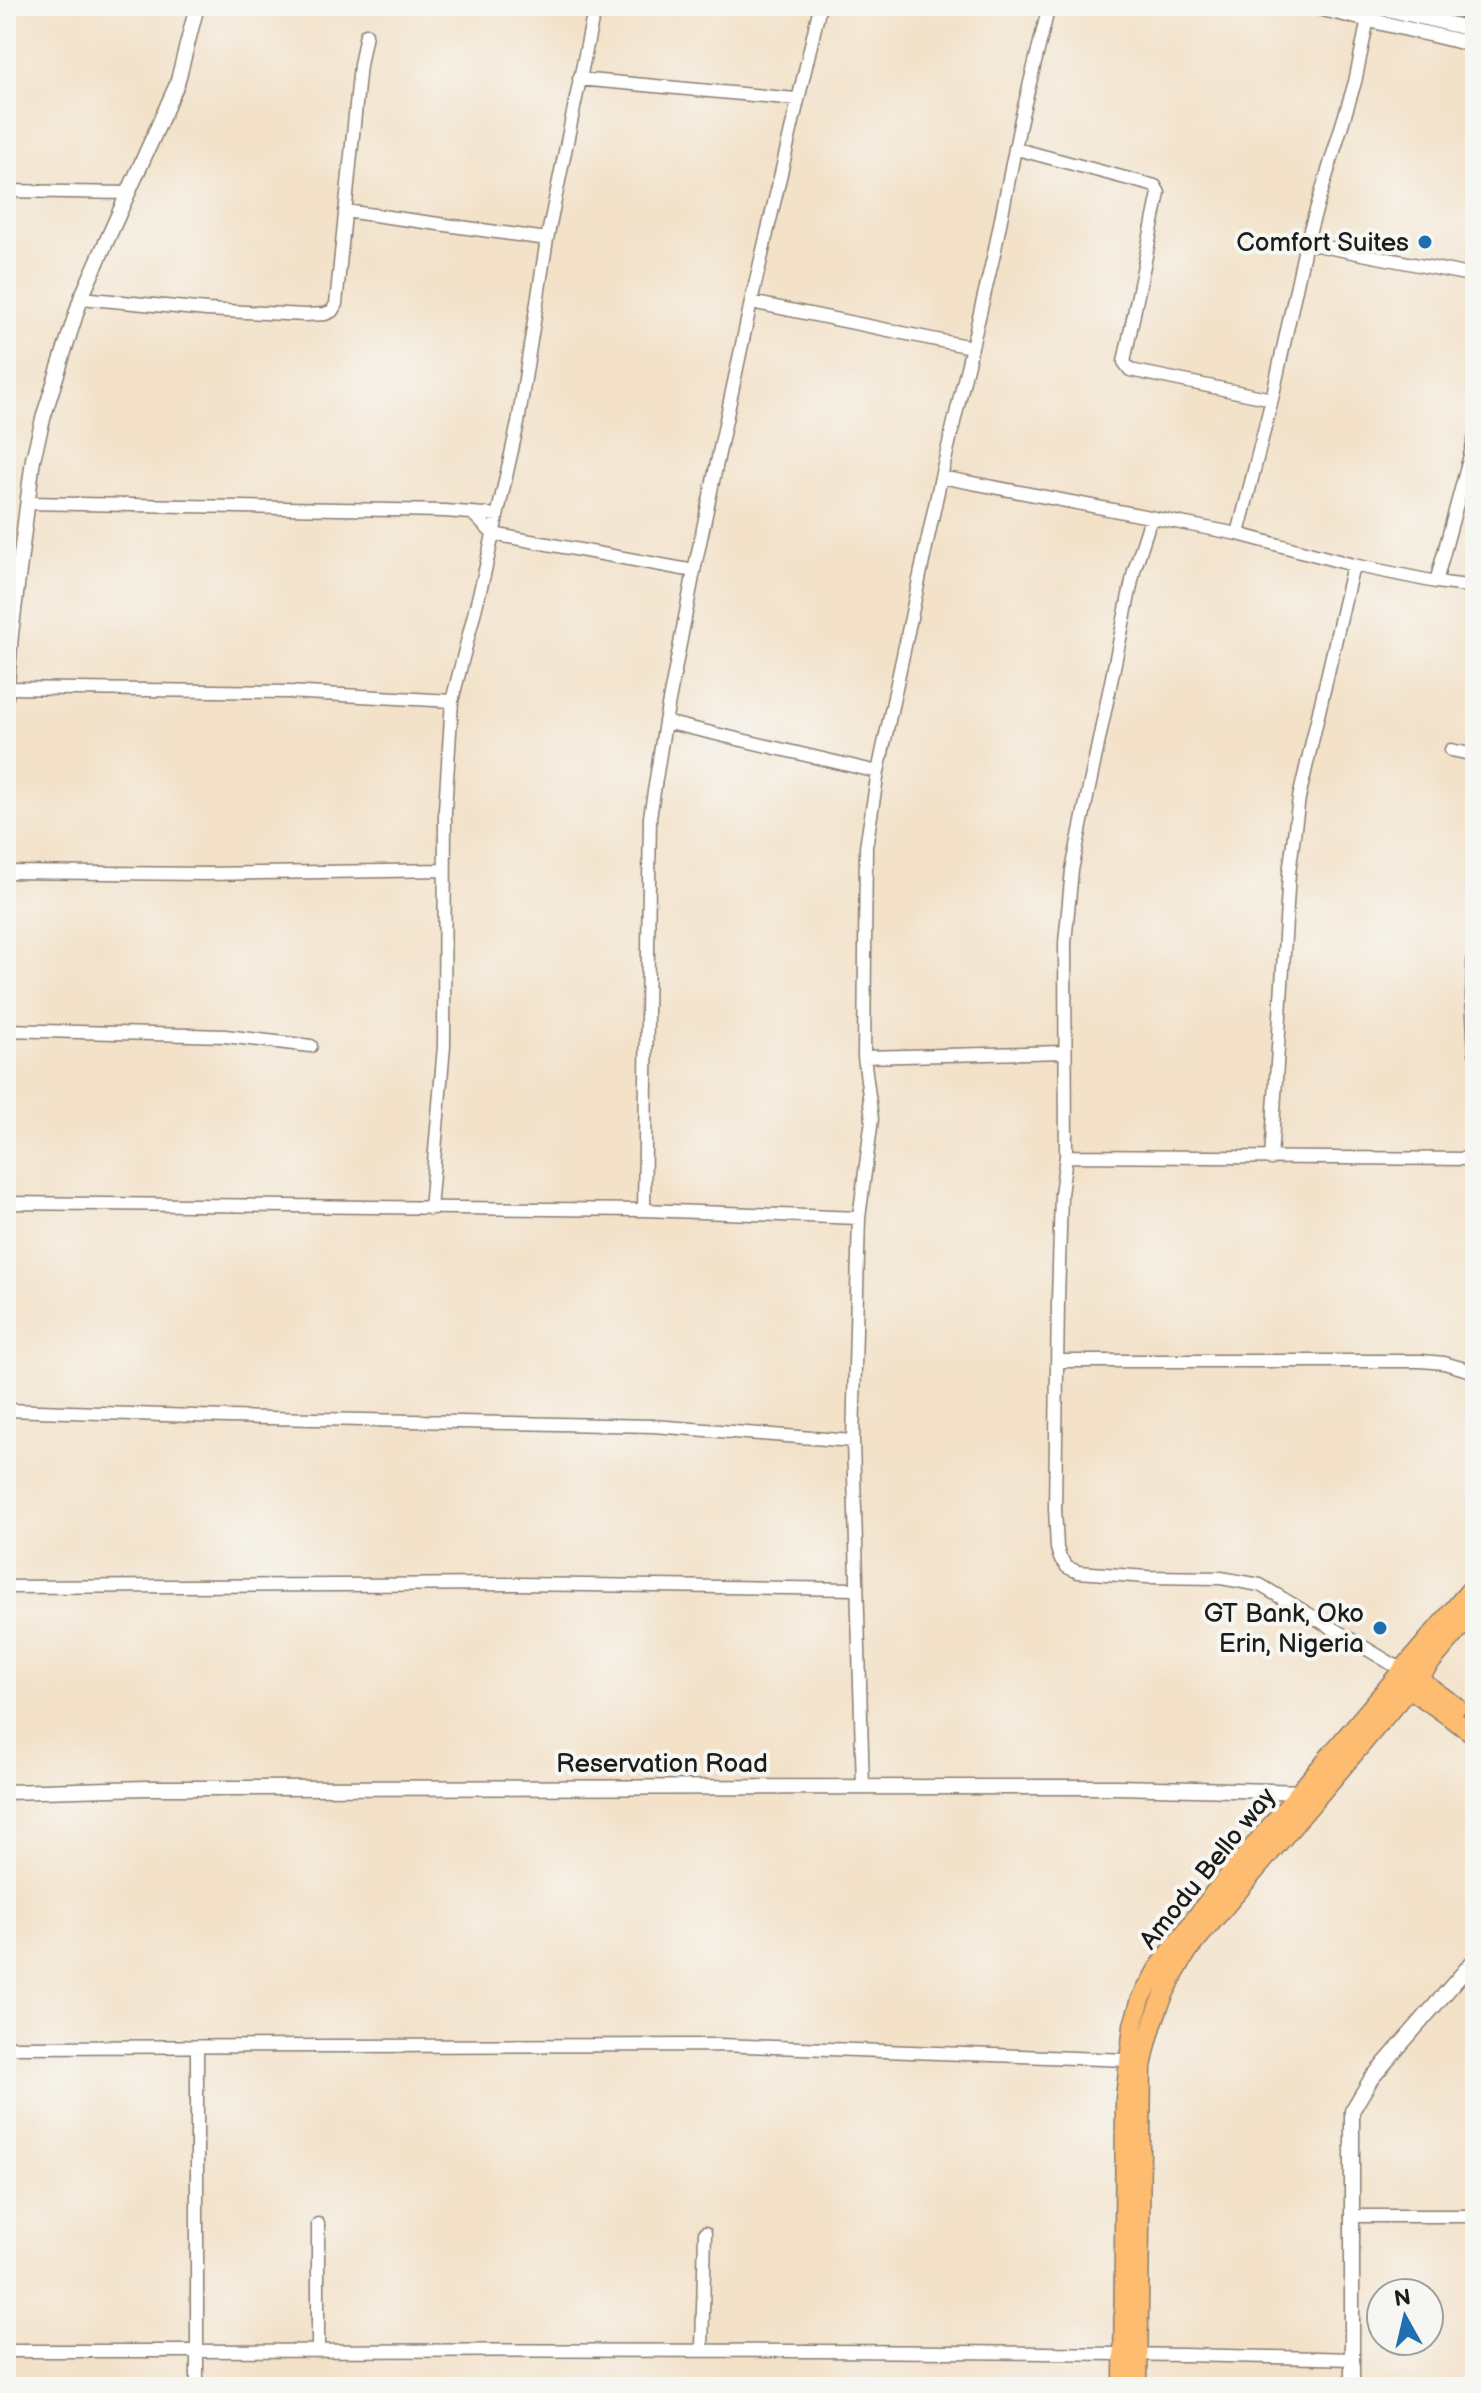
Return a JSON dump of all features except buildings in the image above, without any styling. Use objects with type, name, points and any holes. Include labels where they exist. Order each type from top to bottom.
[{"type":"main road","name":"Amodu Bello way","points":[[1123,2387],[1131,2353],[1142,2067],[1152,2018],[1167,1984],[1190,1948],[1475,1584]]},
{"type":"main road","name":"Amodu Bello way","points":[[1404,1676],[1475,1610]]},
{"type":"main road","points":[[1404,1676],[1475,1721]]},
{"type":"main road","points":[[1404,1676],[1475,1735]]},
{"type":"main road","name":"Amodu Bello way","points":[[1138,2387],[1131,2353],[1125,2098],[1133,2025],[1141,1999],[1157,1970],[1214,1893],[1310,1794]]},
{"type":"street","points":[[6,697],[33,459],[44,415],[81,298],[177,84],[197,6]]},
{"type":"street","points":[[430,1209],[444,1046],[445,810],[452,701],[518,423],[547,239],[595,6]]},
{"type":"street","points":[[644,1210],[650,817],[694,571],[796,99],[820,6]]},
{"type":"street","points":[[863,1787],[853,1441],[859,1218],[872,1119],[864,1057],[866,847],[878,772],[941,477],[1049,6]]},
{"type":"street","points":[[1310,6],[1372,12],[1475,30]]},
{"type":"street","points":[[1372,12],[1475,45]]},
{"type":"street","points":[[1238,534],[1306,243],[1355,82],[1372,12]]},
{"type":"street","points":[[81,298],[207,310],[325,314],[332,311],[336,304],[360,65],[366,34]]},
{"type":"street","points":[[579,79],[796,99]]},
{"type":"street","points":[[1017,149],[1155,186],[1159,193],[1124,362],[1130,370],[1272,399]]},
{"type":"street","points":[[6,191],[128,193]]},
{"type":"street","points":[[345,211],[547,239]]},
{"type":"street","points":[[1306,243],[1475,276]]},
{"type":"street","points":[[751,302],[971,347]]},
{"type":"street","points":[[1436,582],[1475,437]]},
{"type":"street","points":[[941,477],[1238,534],[1353,565],[1475,587]]},
{"type":"street","points":[[28,503],[497,515]]},
{"type":"street","points":[[472,513],[493,534],[694,571]]},
{"type":"street","points":[[1151,518],[1134,571],[1072,870],[1065,943],[1066,1156],[1061,1194],[1055,1537],[1060,1558],[1067,1567],[1078,1572],[1243,1580],[1260,1585],[1293,1603],[1404,1676]]},
{"type":"street","points":[[1271,1159],[1291,858],[1299,798],[1353,565]]},
{"type":"street","points":[[7,688],[287,692],[452,701]]},
{"type":"street","points":[[665,722],[878,772]]},
{"type":"street","points":[[1451,750],[1475,755]]},
{"type":"street","points":[[6,872],[206,874],[445,870]]},
{"type":"street","points":[[1475,918],[1472,997],[1475,1053]]},
{"type":"street","points":[[6,1030],[225,1036],[311,1046]]},
{"type":"street","points":[[864,1057],[1064,1052]]},
{"type":"street","points":[[1066,1156],[1475,1159]]},
{"type":"street","points":[[6,1203],[644,1210],[859,1218]]},
{"type":"street","points":[[1057,1361],[1421,1361],[1444,1363],[1475,1372]]},
{"type":"street","points":[[6,1410],[653,1426],[853,1441]]},
{"type":"street","points":[[6,1587],[548,1584],[857,1589]]},
{"type":"street","name":"Reservation Road","points":[[6,1792],[175,1787],[863,1787],[1310,1794]]},
{"type":"street","points":[[1352,2387],[1352,2111],[1371,2079],[1475,1959]]},
{"type":"street","points":[[6,2047],[720,2045],[1128,2060]]},
{"type":"street","points":[[197,2047],[197,2387]]},
{"type":"street","points":[[1351,2216],[1475,2216]]},
{"type":"street","points":[[318,2224],[318,2349]]},
{"type":"street","points":[[702,2349],[705,2233]]},
{"type":"street","points":[[6,2351],[702,2349],[1131,2353],[1353,2359]]},
{"type":"place","name":"Comfort Suites","points":[[1425,242]]},
{"type":"place","name":"GT Bank, Oko Erin, Nigeria","points":[[1380,1628]]}]
